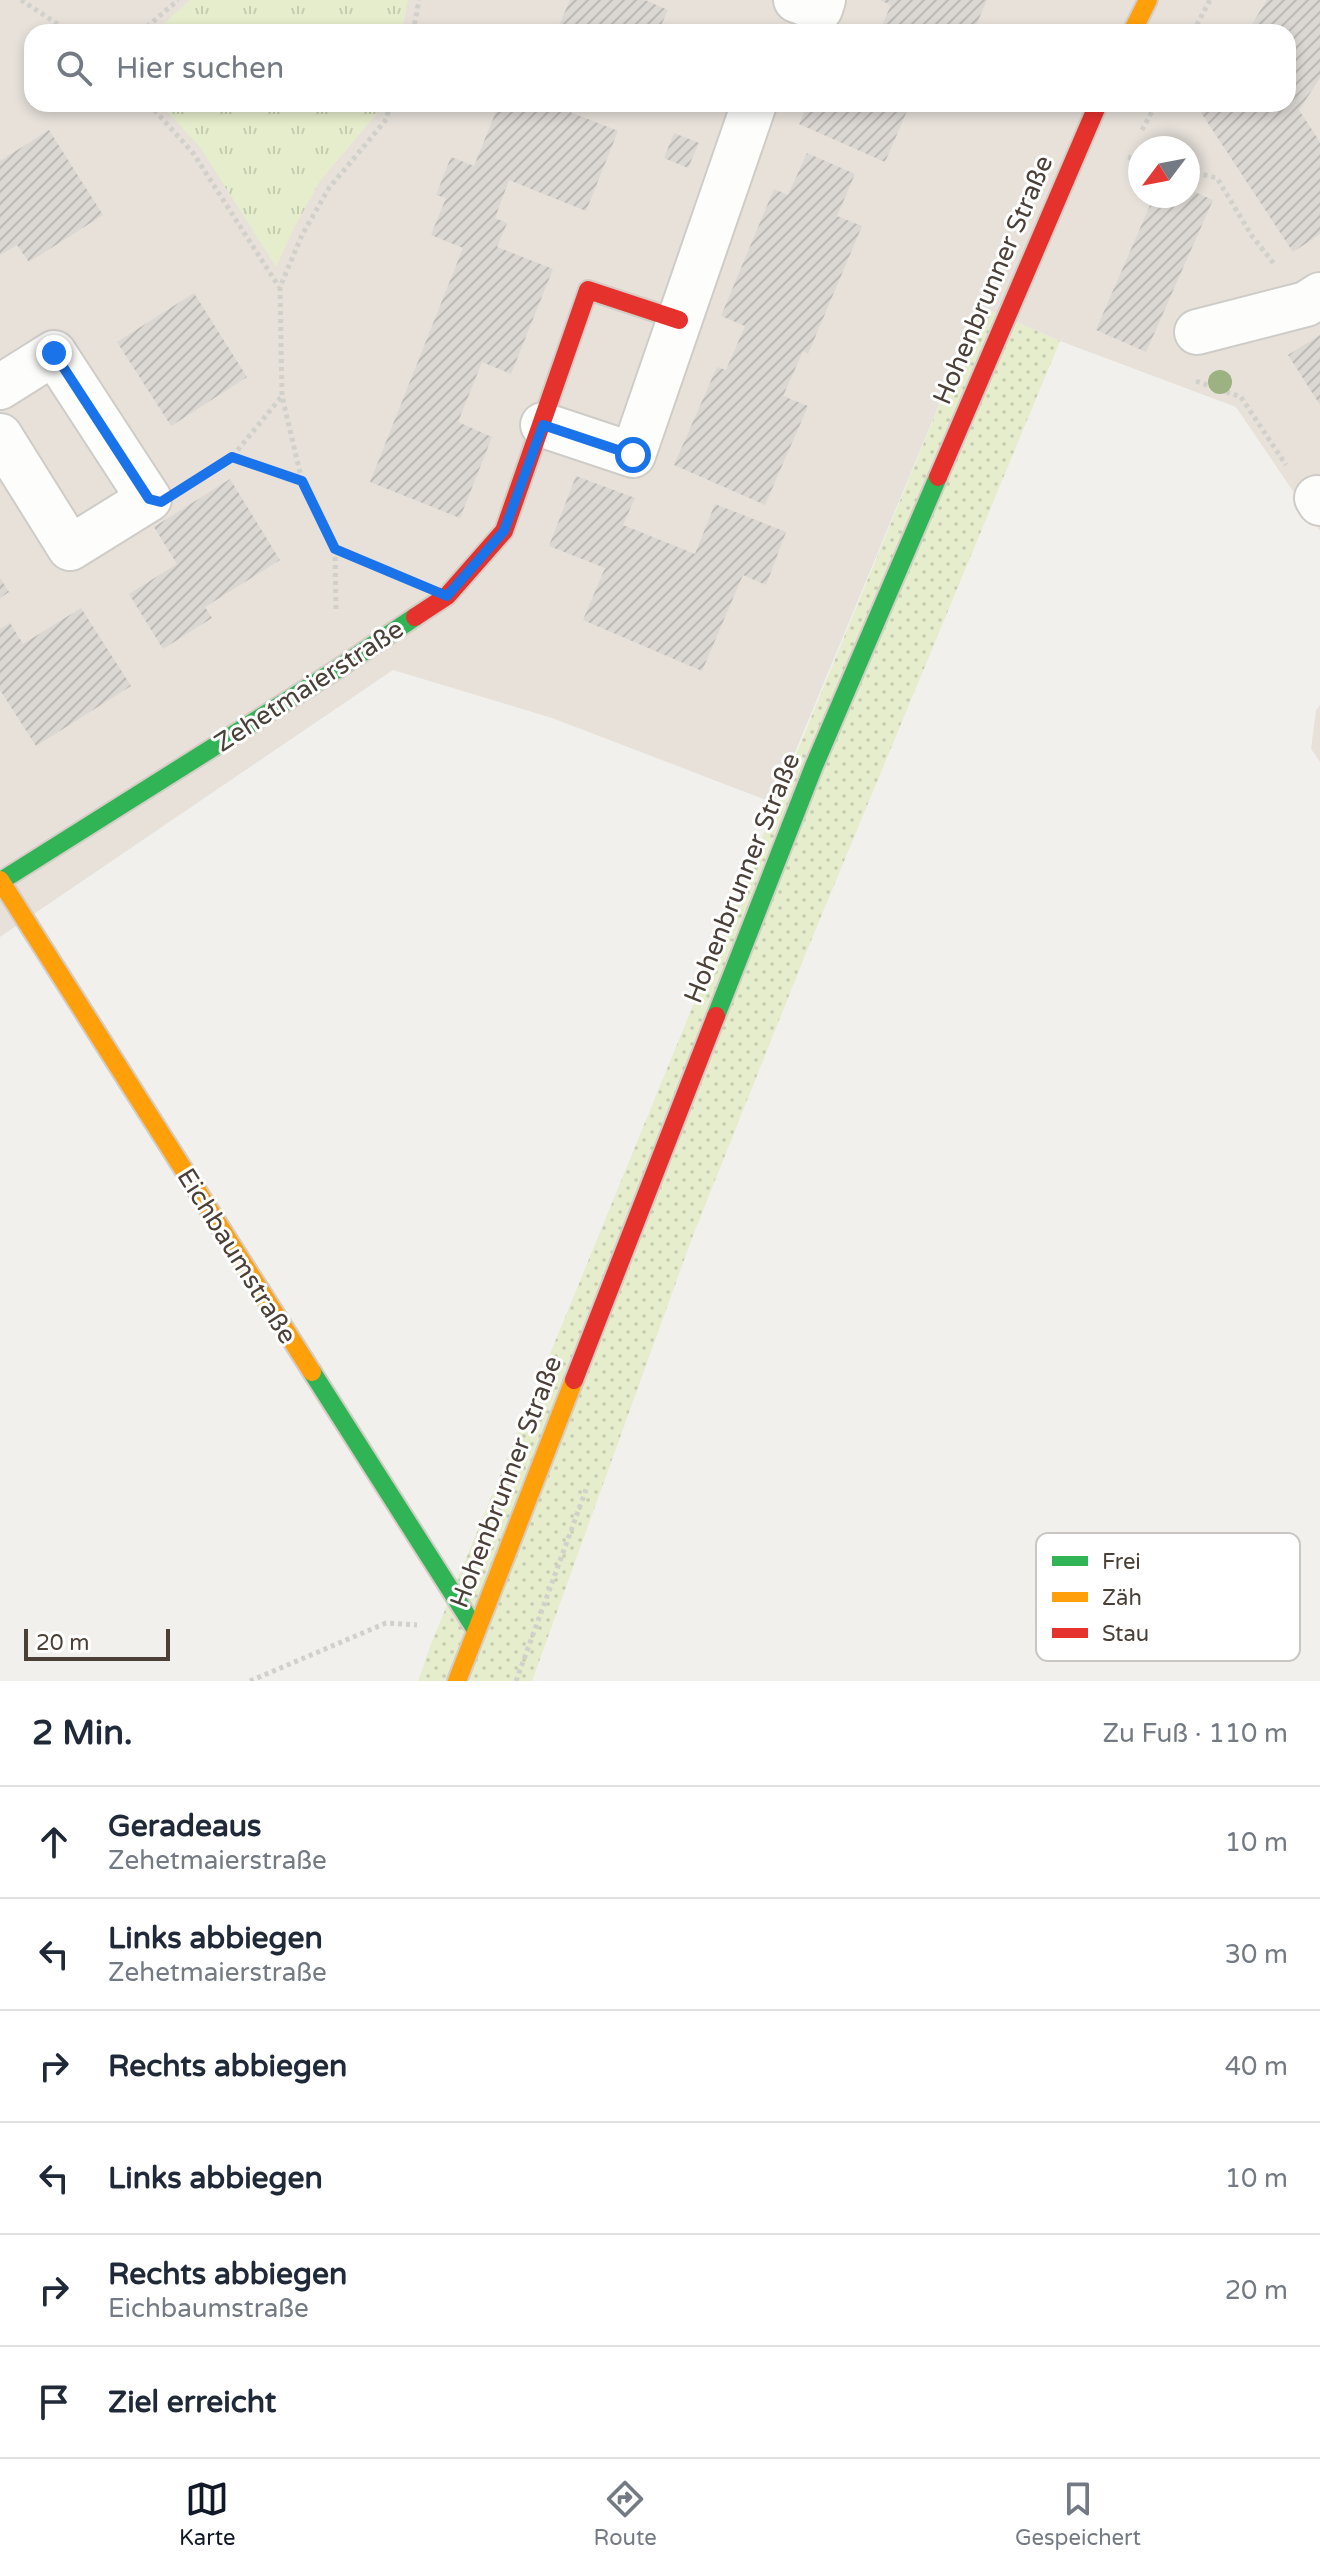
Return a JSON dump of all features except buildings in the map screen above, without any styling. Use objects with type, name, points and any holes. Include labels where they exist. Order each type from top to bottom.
[{"type":"street","points":[[782,24],[793,0],[820,9],[823,0]]},
{"type":"street","points":[[1136,24],[1148,0]]},
{"type":"street","points":[[543,425],[633,455],[751,112]]},
{"type":"street","name":"Hohenbrunner Straße","points":[[457,1681],[814,766],[1095,112]]},
{"type":"street","name":"Zehetmaierstraße","points":[[0,881],[336,670],[447,596],[504,531],[588,290],[679,320]]},
{"type":"street","points":[[1197,332],[1306,304],[1320,295]]},
{"type":"street","points":[[0,387],[54,353],[149,499],[70,548],[0,436]]},
{"type":"street","name":"Eichbaumstraße","points":[[0,881],[476,1630]]},
{"type":"path","points":[[21,0],[58,24]]},
{"type":"path","points":[[150,24],[178,0]]},
{"type":"path","points":[[414,24],[419,0]]},
{"type":"path","points":[[1197,24],[1210,0]]},
{"type":"path","points":[[156,112],[193,153],[280,287]]},
{"type":"path","points":[[388,112],[385,121],[329,188],[302,235],[280,287],[282,396],[302,481],[335,549],[447,596]]},
{"type":"path","points":[[1142,131],[1152,112]]},
{"type":"path","points":[[1200,174],[1217,178],[1242,218]]},
{"type":"path","points":[[1197,332],[1193,380],[1241,397],[1295,480],[1318,500]]},
{"type":"path","points":[[149,499],[161,502],[232,457],[282,396]]},
{"type":"path","points":[[232,457],[302,481]]},
{"type":"path","points":[[516,1681],[591,1476]]},
{"type":"path","points":[[250,1681],[386,1623],[476,1630]]},
{"type":"shaded area","points":[[0,0],[1320,0],[1320,531],[1236,407],[1060,341],[980,306],[774,803],[552,718],[393,670],[0,937]]},
{"type":"shaded area","points":[[1320,705],[1320,762],[1311,749],[1316,710]]},
{"type":"green space","points":[[190,0],[408,0],[404,24],[163,24]]},
{"type":"green space","points":[[167,112],[377,112],[320,181],[276,267],[200,147]]},
{"type":"green space","points":[[980,306],[1060,341],[808,948],[692,1238],[532,1681],[418,1681],[431,1644]]},
{"type":"traffic: fast","points":[[716,1016],[814,766],[938,477]]},
{"type":"traffic: fast","points":[[1,881],[415,617]]},
{"type":"traffic: fast","points":[[312,1372],[476,1630]]},
{"type":"traffic: slow","points":[[1136,24],[1148,0]]},
{"type":"traffic: slow","points":[[0,880],[312,1372]]},
{"type":"traffic: slow","points":[[457,1681],[574,1380]]},
{"type":"traffic: jam","points":[[938,477],[1095,112]]},
{"type":"traffic: jam","points":[[415,617],[447,596],[504,531],[588,290],[679,320]]},
{"type":"traffic: jam","points":[[574,1380],[716,1016]]},
{"type":"route","points":[[54,353],[149,499],[161,502],[232,457],[302,481],[335,549],[447,596],[504,531],[543,425],[633,455]]}]
